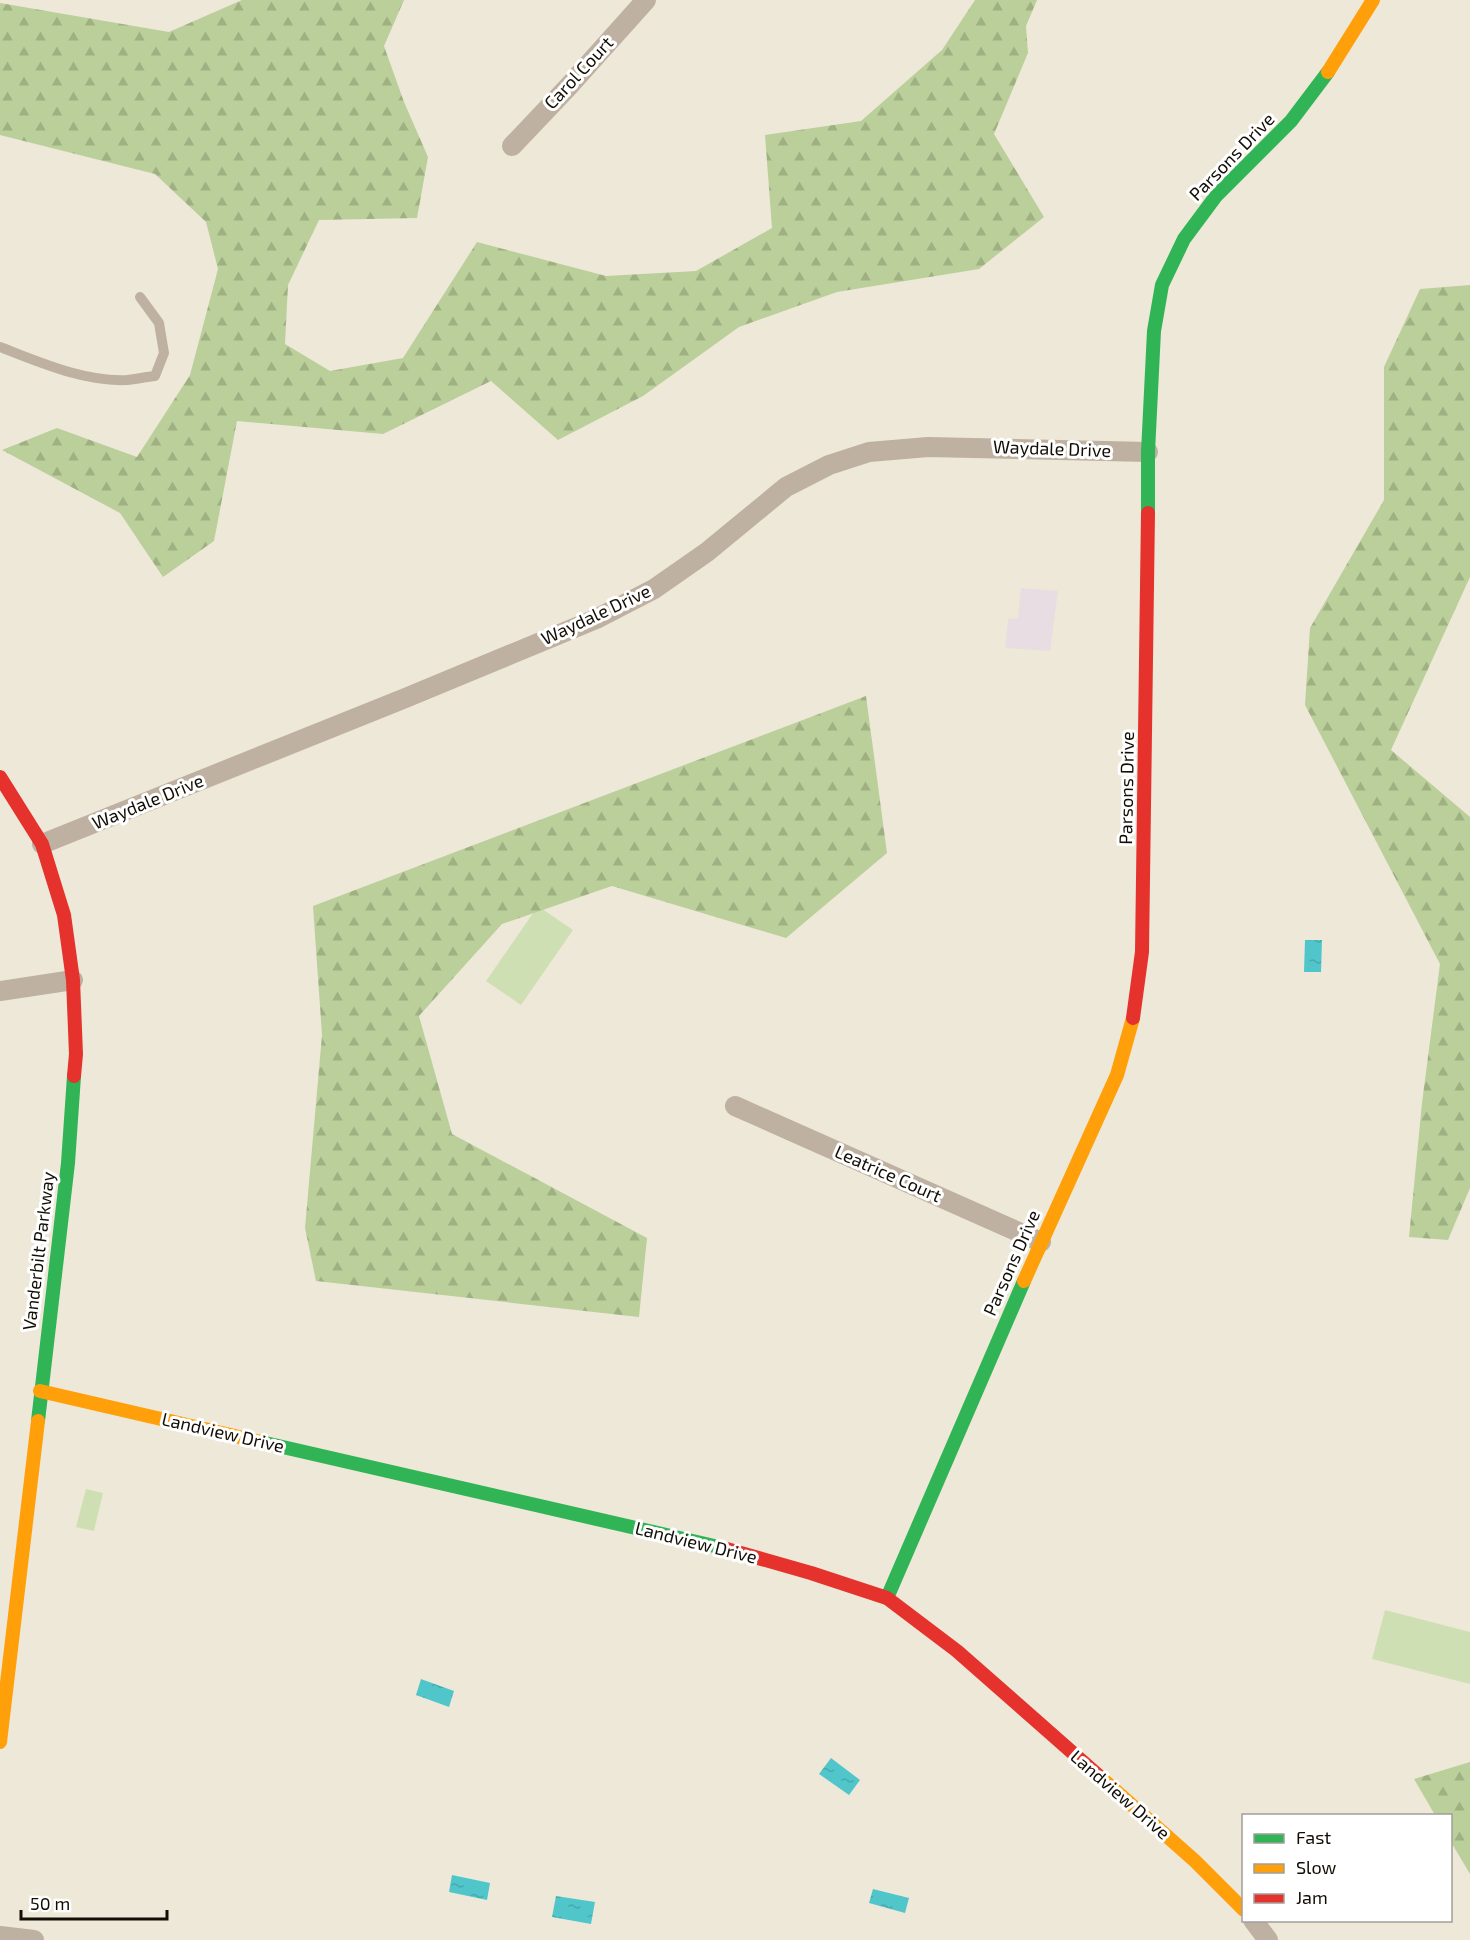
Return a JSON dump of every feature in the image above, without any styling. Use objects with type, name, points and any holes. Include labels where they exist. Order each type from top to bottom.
[{"type":"street","name":"Carol Court","points":[[512,146],[646,0]]},
{"type":"street","name":"Parsons Drive","points":[[887,1598],[1041,1242],[1117,1075],[1133,1016],[1142,952],[1147,698],[1148,452],[1154,331],[1162,285],[1184,239],[1216,196],[1291,121],[1326,75],[1373,0]]},
{"type":"street","name":"Waydale Drive","points":[[42,844],[414,695],[596,619],[654,589],[707,552],[786,486],[829,465],[869,452],[928,447],[1148,452]]},
{"type":"street","name":"Vanderbilt Parkway","points":[[0,777],[42,844],[64,915],[73,980],[76,1054],[68,1163],[0,1742]]},
{"type":"street","points":[[0,991],[73,980]]},
{"type":"street","name":"Leatrice Court","points":[[735,1107],[1041,1242]]},
{"type":"street","name":"Landview Drive","points":[[40,1391],[717,1546],[812,1573],[887,1598],[965,1659],[1195,1861],[1242,1908]]},
{"type":"street","points":[[1255,1922],[1268,1940]]},
{"type":"street","points":[[0,1936],[34,1940]]},
{"type":"lane","points":[[0,347],[33,360],[91,377],[126,380],[155,376],[164,353],[159,323],[140,297]]},
{"type":"green space","points":[[242,0],[404,0],[384,46],[404,102],[428,157],[417,218],[319,220],[288,285],[285,344],[330,371],[403,358],[477,242],[606,276],[696,271],[772,228],[765,135],[861,121],[942,50],[975,0],[1037,0],[1026,26],[1028,53],[994,134],[1044,217],[979,269],[837,292],[739,327],[643,396],[558,440],[491,381],[383,434],[237,421],[214,541],[163,577],[120,513],[2,450],[57,428],[137,457],[190,375],[218,269],[206,222],[155,174],[0,135],[0,3],[169,32]]},
{"type":"green space","points":[[1470,285],[1470,577],[1391,750],[1470,817],[1470,1188],[1448,1240],[1409,1237],[1422,1103],[1440,964],[1305,705],[1310,628],[1384,500],[1384,367],[1420,289]]},
{"type":"green space","points":[[866,696],[887,853],[786,938],[612,886],[502,924],[419,1016],[452,1134],[647,1238],[639,1317],[316,1281],[305,1228],[322,1035],[313,906]]},
{"type":"green space","points":[[538,906],[573,930],[521,1005],[486,981]]},
{"type":"green space","points":[[86,1489],[103,1493],[94,1531],[76,1527]]},
{"type":"green space","points":[[1385,1610],[1470,1632],[1470,1684],[1372,1659]]},
{"type":"green space","points":[[1470,1762],[1470,1874],[1452,1844],[1452,1814],[1434,1814],[1414,1779]]},
{"type":"water","points":[[1305,940],[1322,940],[1321,972],[1304,972]]},
{"type":"water","points":[[421,1679],[454,1691],[449,1707],[416,1695]]},
{"type":"water","points":[[831,1758],[860,1780],[849,1795],[819,1774]]},
{"type":"water","points":[[452,1875],[490,1883],[487,1900],[449,1892]]},
{"type":"water","points":[[873,1889],[909,1898],[905,1913],[869,1903]]},
{"type":"water","points":[[556,1896],[595,1902],[591,1924],[552,1917]]},
{"type":"building","points":[[1021,588],[1058,591],[1050,651],[1005,648],[1008,619],[1018,618]]},
{"type":"traffic: fast","points":[[1148,513],[1148,452],[1154,331],[1162,285],[1184,239],[1216,196],[1291,121],[1328,72]]},
{"type":"traffic: fast","points":[[38,1421],[68,1163],[74,1076]]},
{"type":"traffic: fast","points":[[887,1598],[1024,1281]]},
{"type":"traffic: fast","points":[[261,1442],[723,1548]]},
{"type":"traffic: slow","points":[[1328,72],[1373,0]]},
{"type":"traffic: slow","points":[[1024,1281],[1117,1075],[1133,1018]]},
{"type":"traffic: slow","points":[[40,1391],[261,1442]]},
{"type":"traffic: slow","points":[[0,1742],[38,1421]]},
{"type":"traffic: slow","points":[[1099,1776],[1195,1861],[1242,1908]]},
{"type":"traffic: jam","points":[[1133,1018],[1142,952],[1148,513]]},
{"type":"traffic: jam","points":[[0,777],[42,844],[64,915],[73,980],[76,1054],[74,1076]]},
{"type":"traffic: jam","points":[[723,1548],[887,1598],[957,1651],[1099,1776]]}]
